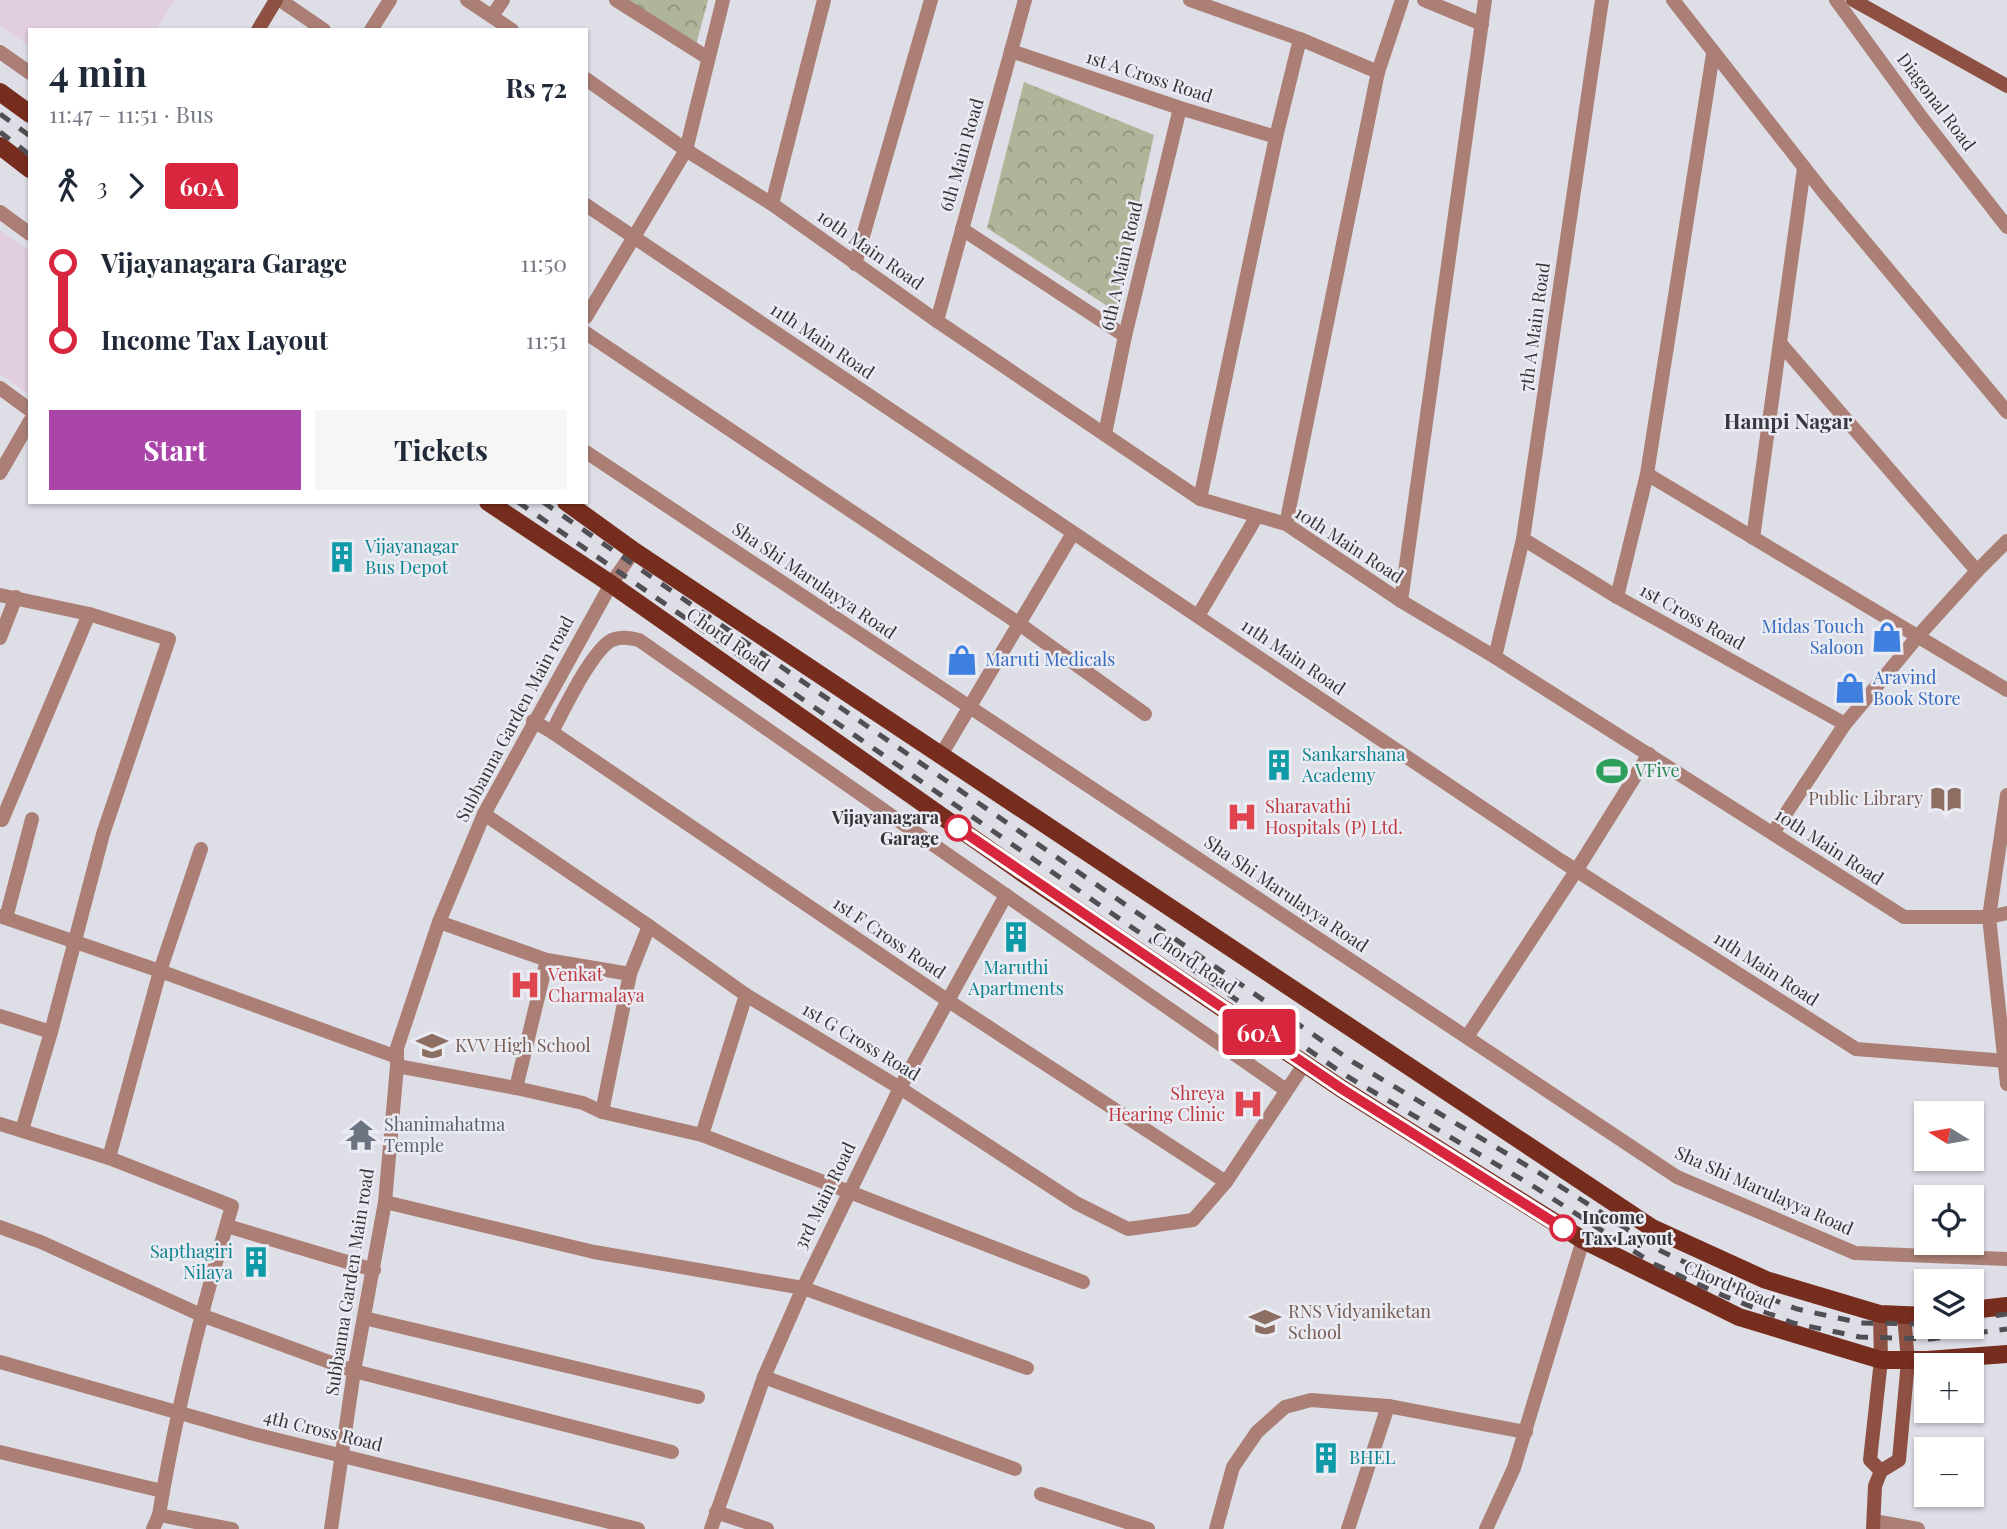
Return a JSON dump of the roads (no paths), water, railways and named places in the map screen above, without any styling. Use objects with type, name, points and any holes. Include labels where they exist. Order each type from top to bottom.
[{"type":"main road","points":[[259,28],[278,0]]},
{"type":"main road","points":[[1853,0],[2007,86]]},
{"type":"main road","points":[[0,92],[28,113]]},
{"type":"main road","points":[[0,146],[28,167]]},
{"type":"main road","name":"Chord Road","points":[[491,504],[611,584],[1021,872],[1342,1089],[1583,1240],[1739,1317],[1881,1360],[1908,1361],[2007,1354]]},
{"type":"main road","name":"Chord Road","points":[[569,504],[634,551],[1652,1228],[1766,1280],[1880,1314],[1914,1316]]},
{"type":"main road","points":[[1984,1309],[2007,1306]]},
{"type":"main road","points":[[1880,1314],[1881,1360],[1870,1460],[1881,1471]]},
{"type":"main road","points":[[1873,1525],[1875,1486],[1881,1471],[1899,1460],[1908,1361],[1905,1316]]},
{"type":"street","points":[[278,0],[321,28]]},
{"type":"street","points":[[371,28],[390,0]]},
{"type":"street","points":[[467,0],[509,28]]},
{"type":"street","points":[[492,16],[503,0]]},
{"type":"street","points":[[615,0],[708,58]]},
{"type":"street","points":[[588,314],[686,150],[723,0]]},
{"type":"street","points":[[772,204],[824,0]]},
{"type":"street","points":[[855,264],[932,0]]},
{"type":"street","name":"6th Main Road","points":[[937,321],[1025,0]]},
{"type":"street","points":[[1189,0],[1300,39],[1378,72]]},
{"type":"street","points":[[1286,524],[1378,72],[1402,0]]},
{"type":"street","points":[[1424,0],[1482,24]]},
{"type":"street","points":[[1401,601],[1485,0]]},
{"type":"street","name":"7th A Main Road","points":[[1495,657],[1523,539],[1602,0]]},
{"type":"street","points":[[1673,0],[1804,168],[2007,412]]},
{"type":"street","name":"Diagonal Road","points":[[1836,0],[1922,118],[2007,227]]},
{"type":"street","points":[[1200,499],[1276,136],[1300,39]]},
{"type":"street","name":"1st A Cross Road","points":[[1011,51],[1180,108],[1276,136]]},
{"type":"street","points":[[0,52],[28,72]]},
{"type":"street","points":[[1617,597],[1647,474],[1713,54]]},
{"type":"street","name":"10th Main Road","points":[[588,80],[686,150],[772,204],[937,321],[1200,499],[1286,524],[1401,601],[1495,657],[1904,917],[1989,917],[2007,913]]},
{"type":"street","name":"6th A Main Road","points":[[1105,434],[1125,336],[1180,108]]},
{"type":"street","points":[[1753,538],[1804,168]]},
{"type":"street","name":"11th Main Road","points":[[588,206],[1576,871],[1856,1049],[2005,1061]]},
{"type":"street","points":[[0,212],[28,233]]},
{"type":"street","points":[[962,229],[1125,336]]},
{"type":"street","points":[[588,333],[1018,623],[1145,714]]},
{"type":"street","points":[[1780,343],[1977,571]]},
{"type":"street","points":[[0,388],[28,409]]},
{"type":"street","points":[[0,473],[28,424]]},
{"type":"street","name":"Sha Shi Marulayya Road","points":[[588,453],[1677,1177],[1855,1253],[2007,1259]]},
{"type":"street","points":[[1647,474],[2007,690]]},
{"type":"street","points":[[1198,617],[1257,516]]},
{"type":"street","points":[[941,755],[1073,533]]},
{"type":"street","name":"1st Cross Road","points":[[1523,539],[1617,597],[1845,724]]},
{"type":"street","points":[[1773,833],[1845,724],[1919,635],[2007,541]]},
{"type":"street","name":"Subbanna Garden Main road","points":[[331,1529],[354,1371],[385,1202],[397,1048],[439,922],[484,814],[611,584],[634,551]]},
{"type":"street","points":[[0,595],[89,614],[169,639],[103,834],[51,1032],[22,1130]]},
{"type":"street","points":[[0,638],[16,597]]},
{"type":"street","points":[[2,820],[89,614]]},
{"type":"street","points":[[552,732],[581,680],[609,641],[618,637],[639,640],[1286,1090]]},
{"type":"street","name":"1st F Cross Road","points":[[533,721],[947,1000],[1226,1182]]},
{"type":"street","points":[[1467,1037],[1649,754]]},
{"type":"street","points":[[2007,795],[1989,917],[2007,1084]]},
{"type":"street","name":"1st G Cross Road","points":[[484,814],[746,995],[900,1088],[1076,1203],[1128,1229],[1193,1220],[1226,1182],[1305,1063]]},
{"type":"street","points":[[32,819],[3,917],[160,971],[397,1061],[583,1103],[602,1112],[702,1135],[1083,1282]]},
{"type":"street","points":[[109,1158],[160,971],[201,849]]},
{"type":"street","name":"3rd Main Road","points":[[710,1529],[764,1377],[803,1288],[900,1088],[1006,895]]},
{"type":"street","points":[[439,922],[547,960],[630,974]]},
{"type":"street","points":[[602,1112],[630,974],[649,926]]},
{"type":"street","points":[[516,1088],[547,960]]},
{"type":"street","points":[[702,1135],[746,995]]},
{"type":"street","points":[[0,1016],[51,1032]]},
{"type":"street","points":[[0,1124],[109,1158],[232,1206],[201,1315],[178,1413],[159,1515],[153,1529]]},
{"type":"street","points":[[385,1202],[594,1252],[803,1288],[1027,1368]]},
{"type":"street","points":[[227,1226],[373,1270]]},
{"type":"street","points":[[0,1227],[41,1242],[201,1315],[354,1371],[672,1452]]},
{"type":"street","points":[[1486,1529],[1514,1468],[1583,1240]]},
{"type":"street","points":[[365,1318],[698,1397]]},
{"type":"street","name":"4th Cross Road","points":[[0,1362],[254,1434],[638,1529]]},
{"type":"street","points":[[764,1377],[1015,1469]]},
{"type":"street","points":[[1216,1529],[1233,1467],[1257,1432],[1285,1407],[1311,1399],[1388,1406],[1526,1432]]},
{"type":"street","points":[[1348,1529],[1388,1406]]},
{"type":"street","points":[[0,1452],[162,1491]]},
{"type":"street","points":[[1041,1494],[1148,1529]]},
{"type":"street","points":[[716,1512],[767,1529]]},
{"type":"street","points":[[159,1515],[232,1529]]},
{"type":"street","points":[[1873,1525],[1917,1529]]},
{"type":"railway","points":[[0,114],[28,135]]},
{"type":"railway","points":[[0,132],[28,153]]},
{"type":"railway","points":[[521,504],[1345,1075],[1533,1186],[1654,1264],[1724,1296],[1793,1323],[1860,1337],[1930,1339],[2007,1329]]},
{"type":"railway","points":[[546,504],[1353,1062],[1541,1174],[1661,1251],[1729,1283],[1797,1309],[1861,1323],[1914,1324]]},
{"type":"railway","points":[[1984,1317],[2007,1314]]},
{"type":"place","name":"Vijayanagar Bus Depot","points":[[342,557]]},
{"type":"place","name":"Midas Touch Saloon","points":[[1887,637]]},
{"type":"place","name":"Maruti Medicals","points":[[962,660]]},
{"type":"place","name":"Aravind Book Store","points":[[1850,688]]},
{"type":"place","name":"Sankarshana Academy","points":[[1279,765]]},
{"type":"place","name":"VFive","points":[[1612,771]]},
{"type":"place","name":"Public Library","points":[[1946,799]]},
{"type":"place","name":"Sharavathi Hospitals (P) Ltd.","points":[[1242,817]]},
{"type":"place","name":"Vijayanagara Garage","points":[[958,828]]},
{"type":"place","name":"Maruthi Apartments","points":[[1016,937]]},
{"type":"place","name":"Venkat Charmalaya","points":[[525,985]]},
{"type":"place","name":"KVV High School","points":[[432,1046]]},
{"type":"place","name":"Shreya Hearing Clinic","points":[[1248,1104]]},
{"type":"place","name":"Shanimahatma Temple","points":[[361,1135]]},
{"type":"place","name":"Income Tax Layout","points":[[1563,1228]]},
{"type":"place","name":"Sapthagiri Nilaya","points":[[256,1262]]},
{"type":"place","name":"RNS Vidyaniketan School","points":[[1265,1322]]},
{"type":"place","name":"BHEL","points":[[1326,1458]]},
{"type":"district","name":"Hampi Nagar","points":[[1788,422]]}]
